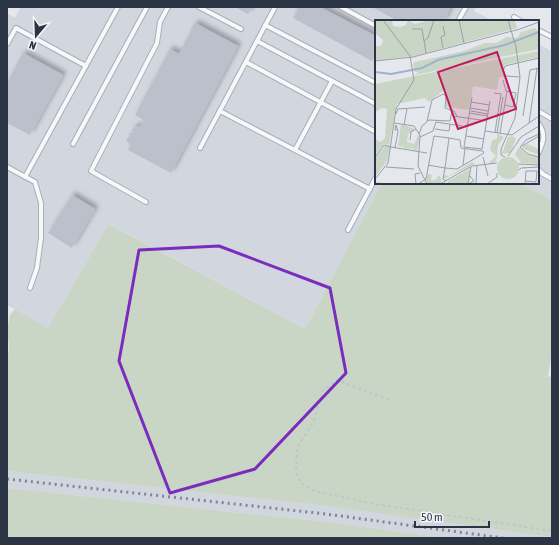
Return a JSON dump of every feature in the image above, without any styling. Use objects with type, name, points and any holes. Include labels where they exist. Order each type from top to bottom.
[{"type":"lane","points":[[25,177],[118,7]]},
{"type":"lane","points":[[73,144],[147,7]]},
{"type":"lane","points":[[146,202],[91,171],[157,43],[160,22],[168,7]]},
{"type":"lane","points":[[199,7],[241,29]]},
{"type":"lane","points":[[200,148],[275,7]]},
{"type":"lane","points":[[341,7],[375,25]]},
{"type":"lane","points":[[459,20],[466,7]]},
{"type":"lane","points":[[514,17],[519,20]]},
{"type":"lane","points":[[266,25],[375,82]]},
{"type":"lane","points":[[7,44],[16,28],[86,66]]},
{"type":"lane","points":[[539,30],[552,37]]},
{"type":"lane","points":[[257,41],[375,103]]},
{"type":"lane","points":[[246,62],[375,131]]},
{"type":"lane","points":[[295,150],[332,81]]},
{"type":"lane","points":[[220,111],[370,189]]},
{"type":"lane","points":[[539,112],[552,119]]},
{"type":"lane","points":[[539,125],[542,128],[544,136],[539,152]]},
{"type":"lane","points":[[7,167],[34,182],[41,203],[42,238],[37,268],[30,288]]},
{"type":"lane","points":[[539,169],[543,174],[551,177]]},
{"type":"lane","points":[[348,230],[375,179]]},
{"type":"path","points":[[389,400],[337,380],[323,390],[313,423],[297,448],[296,472],[301,483],[314,491],[375,504],[552,530]]},
{"type":"highlighted area","points":[[219,246],[330,288],[346,373],[255,469],[170,493],[119,361],[139,250]]},
{"type":"shaded area","points":[[21,7],[476,7],[474,11],[491,20],[375,20],[375,184],[381,184],[305,329],[110,224],[48,328],[7,305],[7,13],[15,18]]},
{"type":"shaded area","points":[[539,44],[552,51],[552,200],[521,184],[539,184]]},
{"type":"shaded area","points":[[7,471],[328,506],[446,521],[552,538],[446,538],[326,522],[7,488]]},
{"type":"green space","points":[[381,184],[521,184],[552,200],[552,350],[548,377],[552,376],[552,537],[328,506],[7,471],[7,368],[9,346],[7,331],[10,315],[15,309],[48,328],[109,224],[305,329]]},
{"type":"green space","points":[[7,488],[326,522],[446,538],[7,538]]},
{"type":"building","points":[[235,7],[252,7],[248,14]]},
{"type":"building","points":[[299,7],[320,7],[375,35],[375,55],[372,61],[293,18]]},
{"type":"building","points":[[372,7],[451,7],[444,20],[396,20]]},
{"type":"building","points":[[195,23],[238,46],[171,173],[128,150],[130,146],[126,139],[134,134],[131,130],[137,126],[140,127],[144,120],[135,115],[170,49],[179,54]]},
{"type":"building","points":[[23,53],[63,75],[30,135],[7,123],[7,83]]},
{"type":"building","points":[[72,195],[95,209],[72,248],[48,233]]},
{"type":"railway","points":[[7,479],[326,514],[503,538]]}]
